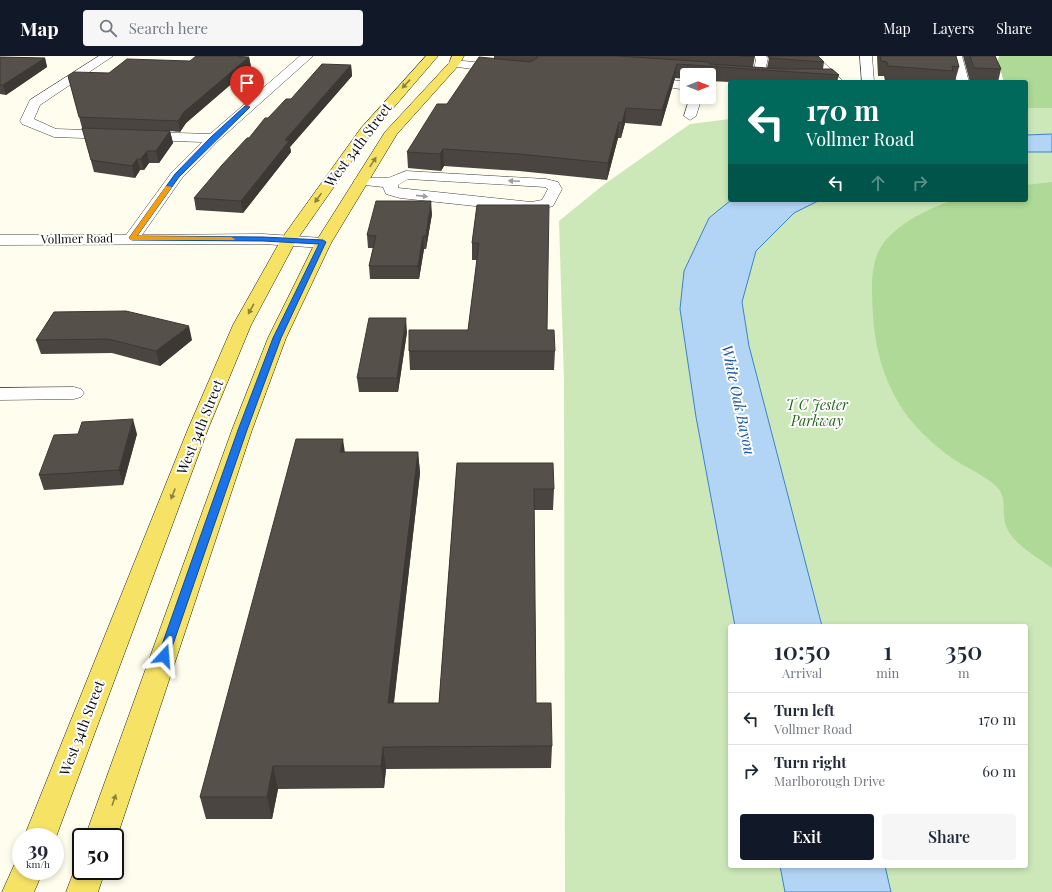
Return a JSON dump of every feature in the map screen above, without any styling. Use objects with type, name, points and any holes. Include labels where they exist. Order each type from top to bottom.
[{"type":"main road","name":"West 34th Street","points":[[43,828],[198,429],[242,325],[288,241],[366,131],[395,96],[432,56]]},
{"type":"main road","name":"West 34th Street","points":[[104,828],[242,430],[277,338],[323,242],[392,132],[456,60]]},
{"type":"main road","points":[[366,131],[392,132]]},
{"type":"main road","points":[[18,892],[23,880]]},
{"type":"main road","points":[[82,892],[86,880]]},
{"type":"street","points":[[103,56],[34,103],[27,121],[54,133],[213,138]]},
{"type":"street","points":[[132,238],[177,175],[213,138],[307,56]]},
{"type":"street","points":[[759,77],[762,58],[760,56]]},
{"type":"street","points":[[810,56],[836,80]]},
{"type":"street","points":[[866,56],[868,80]]},
{"type":"street","points":[[956,56],[962,80]]},
{"type":"street","points":[[456,60],[513,69]]},
{"type":"street","points":[[639,68],[670,71]]},
{"type":"street","points":[[745,76],[774,78]]},
{"type":"street","points":[[629,79],[680,84]]},
{"type":"street","points":[[690,116],[694,104]]},
{"type":"street","points":[[361,181],[390,183],[406,175],[546,183],[553,185],[555,189],[548,203],[530,207],[400,194],[391,191],[390,183]]},
{"type":"street","name":"Vollmer Road","points":[[0,240],[132,238],[323,242]]},
{"type":"street","points":[[0,394],[74,394]]},
{"type":"green space","name":"T C Jester Parkway","points":[[999,56],[1052,56],[1052,892],[565,892],[564,380],[559,221],[602,186],[690,124],[728,119],[728,202],[1028,202],[1028,80],[1003,80],[998,61]]},
{"type":"green space","points":[[999,56],[1052,56],[1052,108],[1028,108],[1028,80],[1003,80],[998,61]]},
{"type":"green space","points":[[1052,182],[1052,568],[1027,550],[1010,534],[1005,522],[1002,496],[996,486],[986,478],[952,458],[934,444],[913,423],[900,406],[888,381],[879,356],[873,315],[873,270],[877,255],[889,236],[922,213],[949,202],[1028,202],[1028,185]]},
{"type":"water","points":[[1052,134],[1052,152],[1028,152],[1028,135]]},
{"type":"water","name":"White Oak Bayou","points":[[729,202],[816,202],[794,213],[756,251],[742,302],[749,346],[821,624],[735,624],[696,417],[680,309],[684,271],[709,218]]},
{"type":"water","points":[[780,868],[885,868],[891,892],[785,892]]},
{"type":"building","points":[[196,56],[249,57],[184,112],[178,121],[79,117],[68,76],[74,72],[109,73],[127,59],[190,61]]},
{"type":"building","points":[[537,56],[617,56],[709,62],[710,64],[781,69],[832,69],[839,75],[677,64],[662,110],[626,108],[622,123],[619,122],[608,163],[519,154],[443,149],[440,154],[407,152],[437,104],[447,104],[479,57],[530,62],[537,58]]},
{"type":"building","points":[[769,56],[818,56],[824,62],[769,58]]},
{"type":"building","points":[[880,56],[956,56],[959,67],[952,66],[953,71],[888,66],[887,62],[881,61]]},
{"type":"building","points":[[970,56],[995,56],[1001,69],[974,68]]},
{"type":"building","points":[[0,57],[45,58],[3,85],[0,85]]},
{"type":"building","points":[[322,64],[351,65],[285,140],[289,141],[241,201],[194,198],[222,165],[247,138],[249,138],[265,118],[268,118],[286,99],[291,99]]},
{"type":"building","points":[[82,128],[170,131],[156,151],[147,151],[141,159],[137,159],[132,166],[91,160]]},
{"type":"building","points":[[376,201],[431,201],[426,236],[423,236],[418,266],[369,266],[376,236],[367,235]]},
{"type":"building","points":[[477,205],[549,205],[547,330],[554,330],[555,351],[409,351],[409,330],[468,330],[479,243],[472,243]]},
{"type":"building","points":[[126,311],[189,326],[156,351],[108,339],[36,340],[54,312]]},
{"type":"building","points":[[369,318],[406,318],[397,378],[357,378]]},
{"type":"building","points":[[133,419],[119,470],[39,475],[54,435],[78,434],[82,422]]},
{"type":"building","points":[[296,439],[343,439],[340,452],[418,452],[388,703],[439,703],[457,463],[553,463],[554,489],[534,489],[536,703],[551,703],[552,746],[383,747],[381,766],[273,766],[267,797],[200,797]]},
{"type":"slow traffic","points":[[168,187],[132,238],[231,239]]},
{"type":"route","points":[[164,656],[242,430],[277,338],[323,242],[263,239],[132,238],[177,175],[213,138],[247,107]]}]
